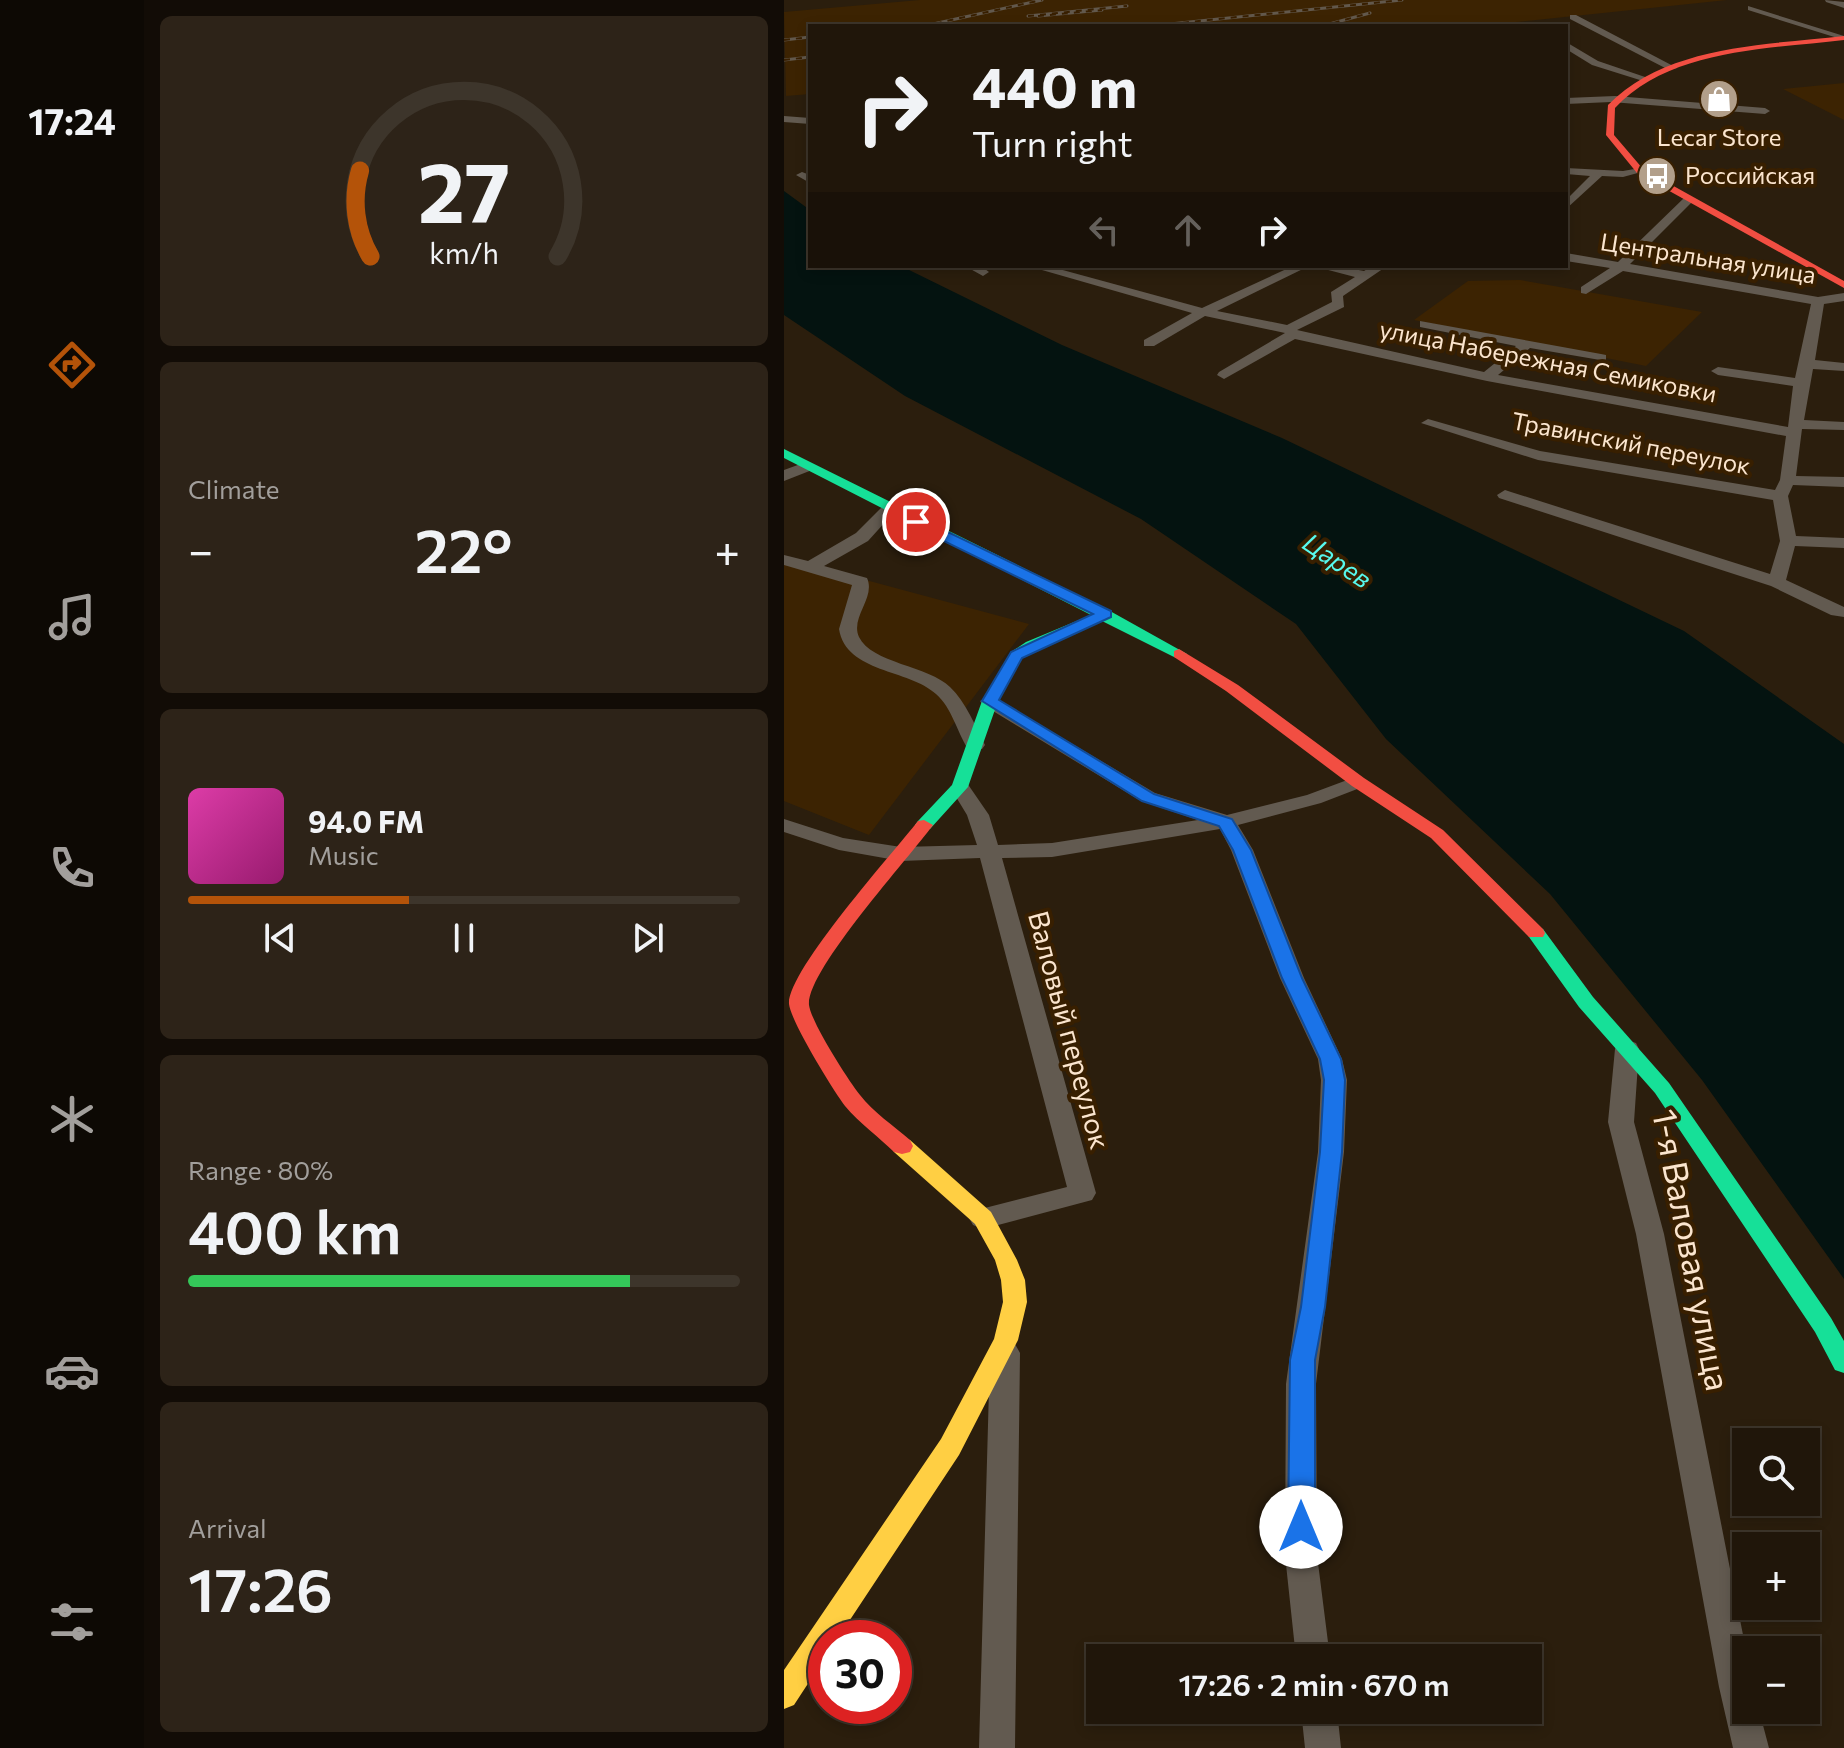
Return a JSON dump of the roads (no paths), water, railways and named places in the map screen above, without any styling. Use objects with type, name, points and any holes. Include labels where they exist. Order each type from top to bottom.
[{"type":"street","points":[[1829,0],[1844,5]]},
{"type":"street","points":[[1751,8],[1843,42]]},
{"type":"street","points":[[1573,17],[1672,68]]},
{"type":"street","points":[[1568,29],[1590,27]]},
{"type":"street","points":[[1843,42],[1821,41],[1727,55],[1643,78],[1622,90],[1615,99],[1607,120],[1607,134],[1620,154],[1640,171],[1844,285]]},
{"type":"street","points":[[1569,50],[1616,71],[1643,78]]},
{"type":"street","points":[[1568,99],[1615,99],[1765,111]]},
{"type":"street","points":[[784,119],[808,119]]},
{"type":"street","points":[[1568,171],[1640,171]]},
{"type":"street","points":[[1568,204],[1599,173]]},
{"type":"street","points":[[1586,290],[1619,268],[1689,199]]},
{"type":"street","name":"Центральная улица","points":[[1568,257],[1818,301],[1844,297]]},
{"type":"street","name":"улица Набережная Семиковки","points":[[1041,268],[1203,312],[1487,377],[1796,429],[1844,426]]},
{"type":"street","points":[[1149,343],[1203,312],[1299,268]]},
{"type":"street","points":[[1329,268],[1368,276]]},
{"type":"street","points":[[1224,375],[1339,304],[1336,295],[1378,268]]},
{"type":"street","points":[[1777,582],[1788,541],[1780,496],[1788,480],[1801,383],[1818,301]]},
{"type":"street","points":[[1425,324],[1601,358]]},
{"type":"street","points":[[1487,377],[1527,344]]},
{"type":"street","points":[[1807,364],[1844,367]]},
{"type":"street","points":[[1718,371],[1801,383]]},
{"type":"street","name":"Травинский переулок","points":[[1428,423],[1538,455],[1780,496]]},
{"type":"street","points":[[784,453],[889,509],[1163,644],[1232,688],[1358,782],[1437,834],[1533,929],[1586,1002],[1662,1088],[1823,1325],[1844,1363]]},
{"type":"street","points":[[784,476],[806,467]]},
{"type":"street","name":"Травинский переулок","points":[[1788,480],[1844,482]]},
{"type":"street","points":[[1505,495],[1777,582],[1841,612]]},
{"type":"street","points":[[809,568],[862,537],[889,509]]},
{"type":"street","points":[[1788,541],[1844,543]]},
{"type":"street","points":[[784,560],[861,582],[848,626],[849,636],[858,648],[873,658],[927,679],[945,692],[975,745]]},
{"type":"street","points":[[997,1748],[1006,1340],[1015,1302],[1013,1280],[1006,1260],[983,1218],[853,1101],[813,1038],[799,1004],[802,985],[826,949],[901,854],[960,787],[990,701],[1016,655],[1105,614]]},
{"type":"street","points":[[990,701],[1148,797],[1226,822],[1242,850],[1292,978],[1330,1059],[1334,1080],[1331,1152],[1301,1384],[1301,1555],[1311,1644]]},
{"type":"street","points":[[784,825],[839,844],[901,854],[1052,850],[1105,844],[1226,822],[1314,799],[1358,782]]},
{"type":"street","name":"Валовый переулок","points":[[960,787],[978,815],[989,851],[1082,1193],[983,1218]]},
{"type":"street","name":"1-я Валовая улица","points":[[1627,1049],[1621,1122],[1650,1234],[1736,1687],[1751,1748]]},
{"type":"street","points":[[784,1695],[950,1447],[1006,1340]]},
{"type":"street","points":[[1320,1724],[1323,1748]]},
{"type":"water","name":"Царев","points":[[784,191],[808,209],[808,268],[905,268],[1062,345],[1282,438],[1684,631],[1844,744],[1844,1279],[1702,1080],[1550,894],[1386,739],[1296,624],[1141,519],[905,396],[784,315]]},
{"type":"railway","points":[[933,24],[1042,0]]},
{"type":"railway","points":[[1170,24],[1402,0]]},
{"type":"railway","points":[[1028,16],[1127,6]]},
{"type":"railway","points":[[1038,16],[1102,10]]},
{"type":"railway","points":[[1329,24],[1370,13]]},
{"type":"railway","points":[[784,40],[808,37]]},
{"type":"railway","points":[[784,60],[808,57]]},
{"type":"place","name":"Lecar Store","points":[[1719,99]]},
{"type":"place","name":"Российская","points":[[1657,176]]}]
